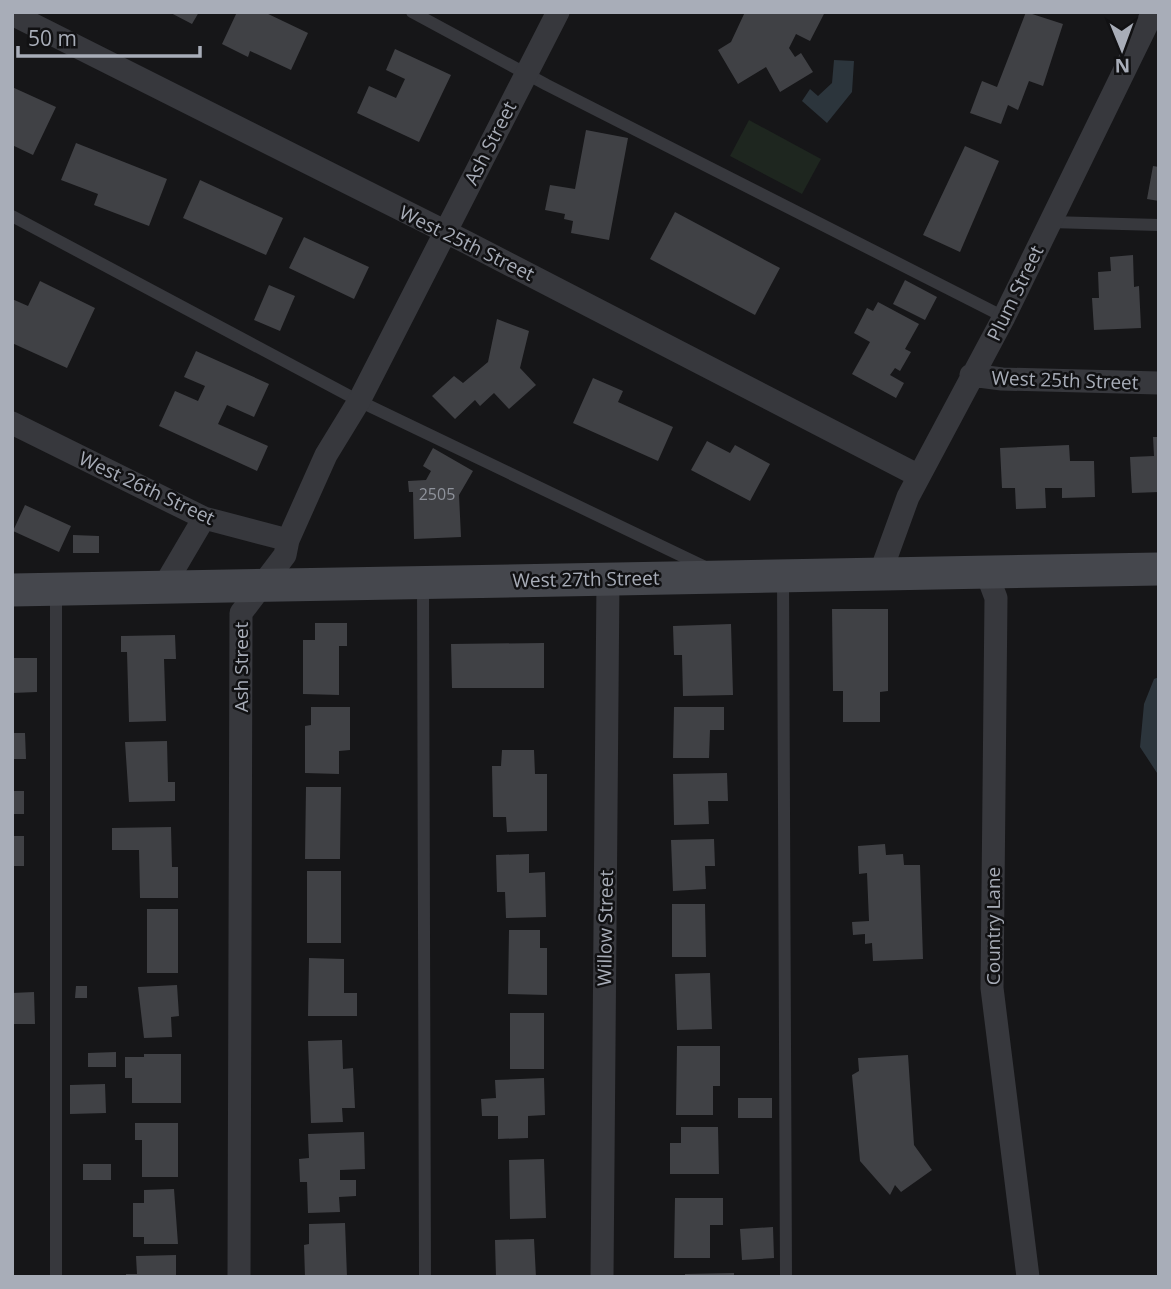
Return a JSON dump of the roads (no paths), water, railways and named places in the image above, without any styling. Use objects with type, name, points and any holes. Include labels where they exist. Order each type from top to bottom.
[{"type":"main road","name":"West 27th Street","points":[[12,590],[1159,569]]},
{"type":"street","name":"Ash Street","points":[[239,1277],[241,613],[285,555],[288,540],[326,455],[359,401],[558,12]]},
{"type":"street","name":"Plum Street","points":[[880,574],[888,545],[919,476],[1004,317],[1153,12]]},
{"type":"street","name":"West 25th Street","points":[[12,14],[446,232],[919,476]]},
{"type":"street","name":"West 25th Street","points":[[971,376],[1159,383]]},
{"type":"street","name":"West 26th Street","points":[[12,423],[204,518],[288,540]]},
{"type":"street","points":[[164,586],[204,518]]},
{"type":"street","name":"Country Lane","points":[[987,574],[996,598],[992,988],[1028,1277]]},
{"type":"street","name":"Willow Street","points":[[602,1277],[608,579]]},
{"type":"lane","points":[[412,12],[526,74],[1004,317]]},
{"type":"lane","points":[[12,216],[359,401],[664,549],[726,576]]},
{"type":"lane","points":[[1049,222],[1159,225]]},
{"type":"lane","points":[[783,576],[786,1277]]},
{"type":"lane","points":[[423,582],[425,1277]]},
{"type":"lane","points":[[56,589],[56,1277]]}]
